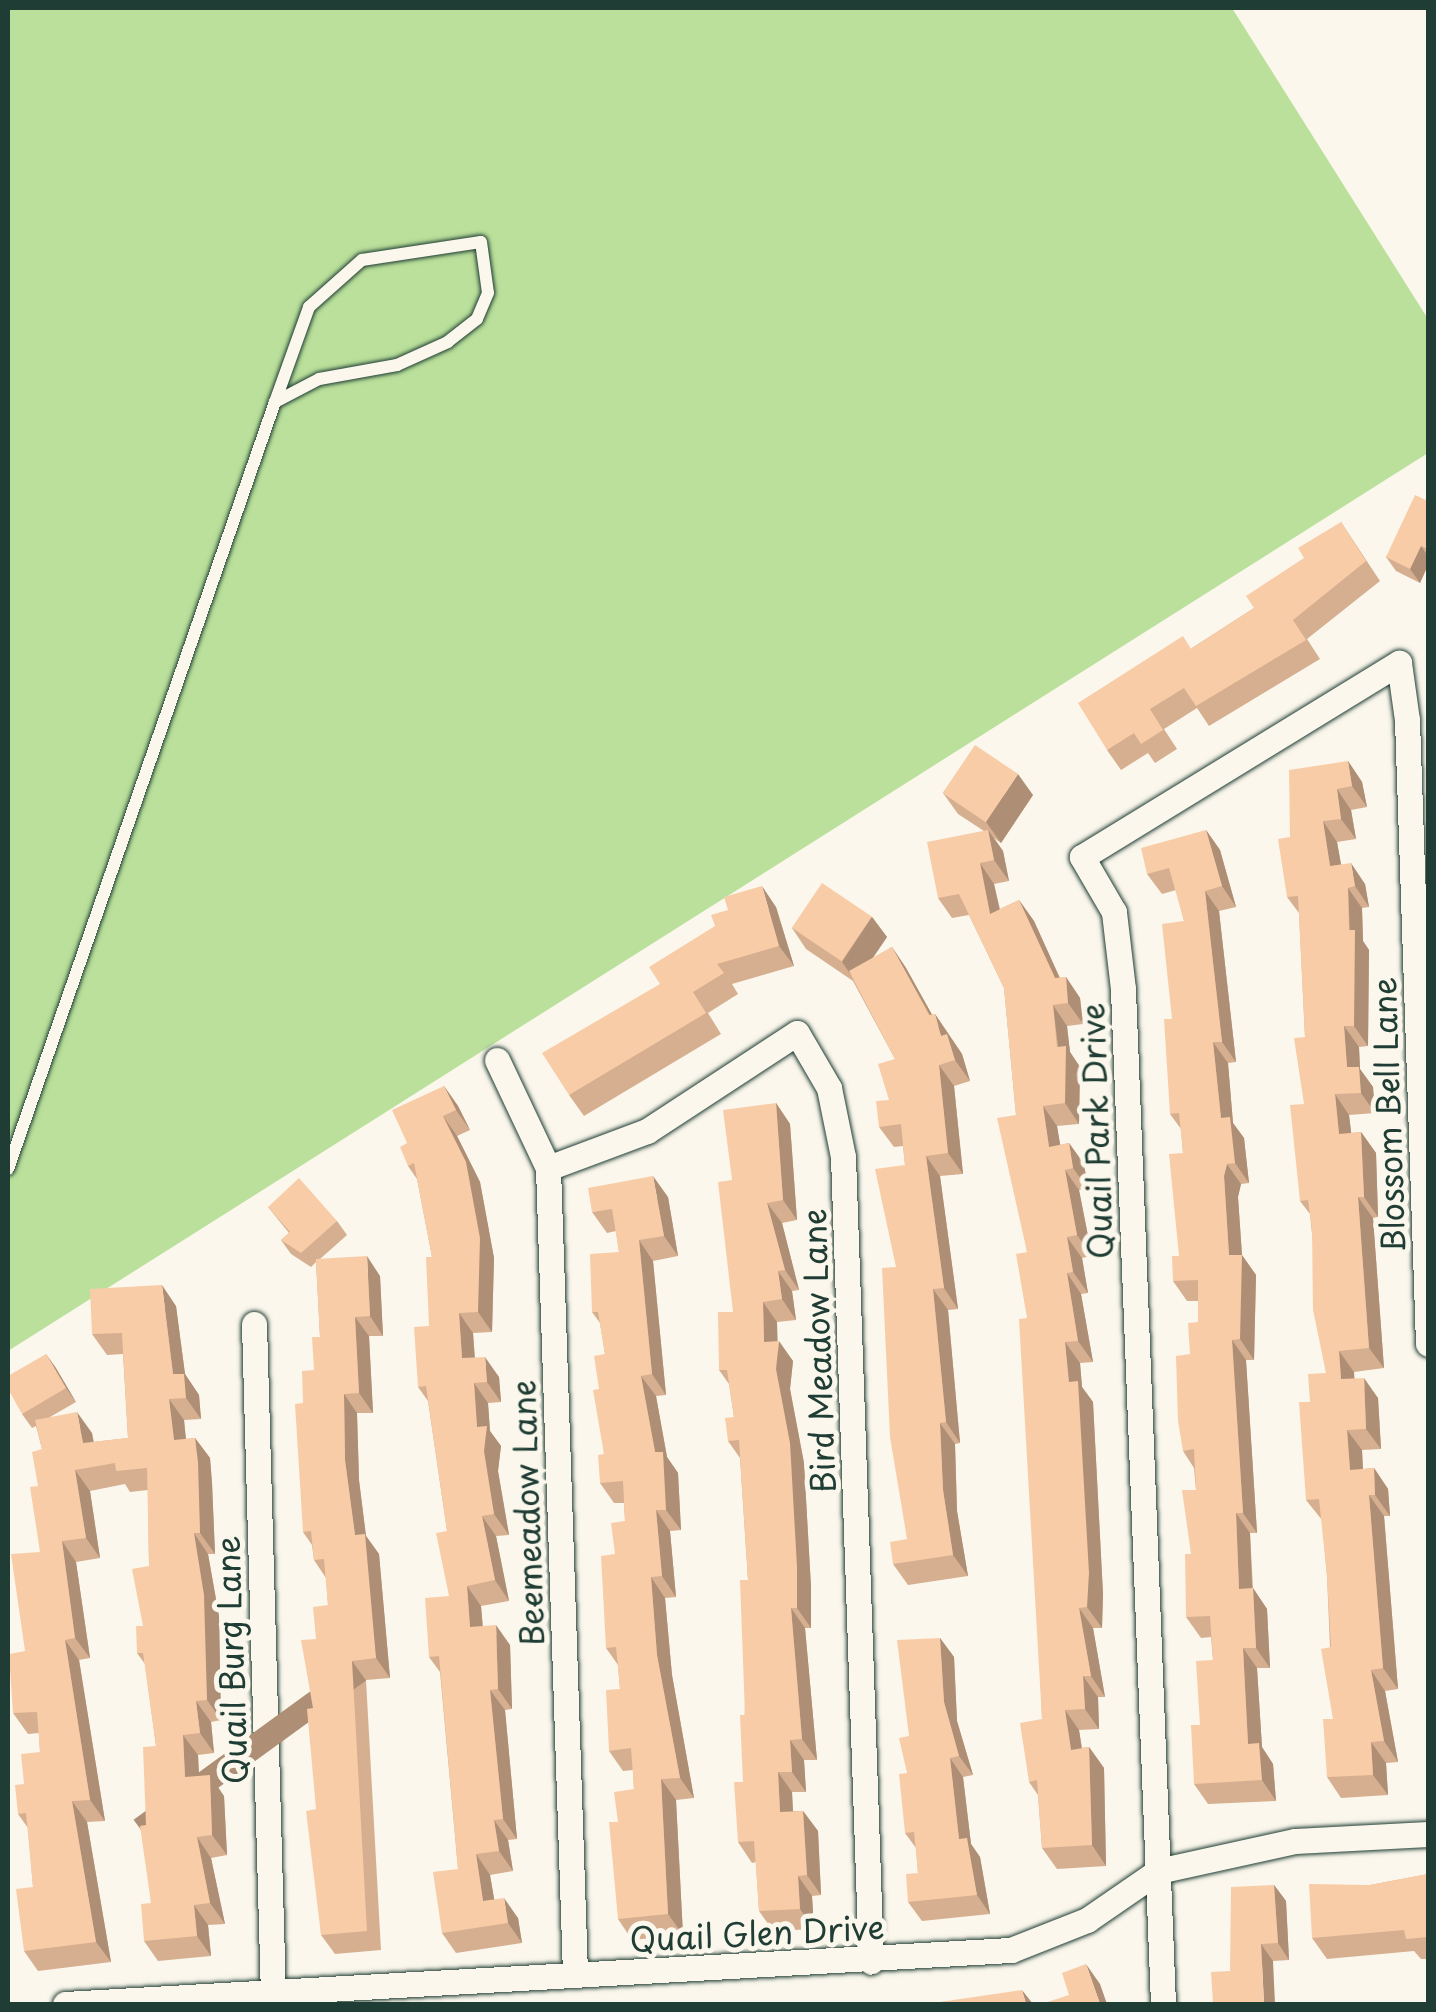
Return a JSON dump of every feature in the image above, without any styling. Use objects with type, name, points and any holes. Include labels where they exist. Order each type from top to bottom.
[{"type":"street","name":"Quail Park Drive","points":[[1163,2004],[1123,990],[1114,912],[1082,857],[1399,663],[1412,884]]},
{"type":"street","name":"Blossom Bell Lane","points":[[1412,884],[1428,1344]]},
{"type":"street","name":"Bird Meadow Lane","points":[[548,1168],[647,1131],[797,1033],[829,1088],[844,1157],[871,1962]]},
{"type":"street","name":"Beemeadow Lane","points":[[497,1060],[548,1168],[575,1974]]},
{"type":"street","name":"Quail Burg Lane","points":[[254,1324],[273,1994]]},
{"type":"street","name":"Quail Glen Drive","points":[[65,2004],[575,1974],[871,1962],[1011,1950],[1087,1920],[1158,1870],[1295,1841],[1428,1834]]},
{"type":"lane","points":[[8,1169],[275,402],[309,307],[334,280],[362,260],[480,242],[488,293],[476,319],[448,342],[397,366],[320,379],[275,402]]},
{"type":"green space","points":[[8,8],[1232,8],[1428,319],[1428,453],[8,1351]]},
{"type":"building","points":[[1415,495],[1428,501],[1428,549],[1421,546],[1410,569],[1386,557]]},
{"type":"building","points":[[1341,522],[1366,561],[1293,620],[1306,640],[1196,706],[1184,688],[1150,709],[1163,730],[1141,744],[1134,733],[1107,750],[1078,703],[1183,636],[1191,649],[1254,608],[1246,596],[1304,558],[1298,548]]},
{"type":"building","points":[[975,745],[1018,774],[986,822],[943,793]]},
{"type":"building","points":[[1348,761],[1352,786],[1337,789],[1341,819],[1323,821],[1330,866],[1351,863],[1355,886],[1348,888],[1349,930],[1355,930],[1354,1026],[1344,1026],[1347,1067],[1359,1067],[1361,1093],[1335,1094],[1339,1134],[1361,1132],[1364,1197],[1358,1197],[1369,1348],[1339,1351],[1341,1379],[1364,1378],[1366,1429],[1347,1430],[1350,1470],[1374,1468],[1375,1495],[1369,1495],[1383,1668],[1371,1670],[1384,1741],[1371,1742],[1373,1775],[1327,1777],[1323,1719],[1333,1719],[1321,1649],[1331,1647],[1327,1576],[1319,1499],[1306,1500],[1299,1402],[1310,1402],[1308,1374],[1326,1373],[1313,1310],[1312,1229],[1308,1200],[1300,1201],[1290,1105],[1304,1104],[1294,1038],[1305,1037],[1298,896],[1287,897],[1278,839],[1290,837],[1289,770]]},
{"type":"building","points":[[988,830],[994,860],[980,863],[990,914],[1019,900],[1055,978],[1066,977],[1068,1003],[1053,1005],[1057,1047],[1066,1046],[1065,1103],[1043,1106],[1049,1147],[1069,1143],[1073,1168],[1065,1170],[1077,1235],[1067,1237],[1073,1272],[1067,1273],[1078,1341],[1065,1342],[1069,1382],[1078,1381],[1089,1573],[1087,1607],[1079,1608],[1091,1676],[1083,1676],[1085,1709],[1065,1710],[1071,1750],[1089,1747],[1092,1845],[1042,1848],[1037,1780],[1029,1782],[1020,1723],[1042,1719],[1019,1319],[1027,1318],[1016,1254],[1027,1252],[997,1118],[1016,1115],[1004,988],[959,894],[938,898],[927,842]]},
{"type":"building","points":[[1206,830],[1222,886],[1205,891],[1222,1042],[1213,1042],[1221,1118],[1230,1117],[1235,1163],[1227,1164],[1224,1176],[1229,1255],[1242,1255],[1240,1339],[1232,1340],[1243,1513],[1236,1513],[1239,1589],[1253,1588],[1256,1648],[1243,1648],[1248,1744],[1259,1743],[1262,1780],[1194,1784],[1191,1725],[1200,1725],[1196,1661],[1213,1660],[1210,1616],[1186,1617],[1185,1554],[1191,1554],[1182,1490],[1196,1490],[1194,1449],[1183,1451],[1178,1421],[1176,1356],[1190,1354],[1188,1323],[1198,1322],[1198,1280],[1173,1281],[1172,1256],[1179,1256],[1169,1154],[1183,1153],[1179,1113],[1170,1114],[1164,1019],[1172,1019],[1162,924],[1184,921],[1169,868],[1147,874],[1141,848]]},
{"type":"building","points":[[822,883],[872,917],[842,961],[792,928]]},
{"type":"building","points":[[762,886],[779,946],[717,964],[724,973],[693,992],[706,1013],[569,1095],[542,1053],[660,984],[649,967],[715,926],[711,915],[728,910],[724,897]]},
{"type":"building","points":[[892,947],[929,1015],[935,1014],[941,1036],[947,1034],[955,1060],[939,1065],[948,1153],[926,1156],[944,1288],[933,1289],[946,1422],[940,1423],[943,1490],[953,1555],[893,1564],[890,1542],[907,1539],[890,1437],[882,1268],[896,1267],[875,1169],[905,1165],[901,1124],[879,1127],[876,1101],[889,1100],[878,1064],[895,1059],[849,971]]},
{"type":"building","points":[[444,1086],[456,1110],[443,1116],[466,1162],[480,1238],[478,1312],[459,1313],[462,1358],[485,1357],[487,1382],[474,1383],[477,1427],[487,1426],[484,1451],[494,1514],[482,1516],[495,1580],[467,1586],[470,1627],[496,1625],[498,1689],[490,1690],[503,1819],[494,1820],[499,1851],[476,1854],[483,1901],[504,1898],[508,1923],[442,1933],[433,1872],[458,1869],[439,1656],[429,1657],[425,1598],[449,1596],[436,1533],[447,1531],[426,1386],[418,1387],[414,1327],[429,1326],[426,1257],[432,1257],[414,1163],[408,1166],[400,1147],[407,1143],[392,1110]]},
{"type":"building","points":[[776,1103],[783,1200],[767,1203],[785,1270],[778,1271],[782,1299],[763,1302],[764,1342],[779,1341],[776,1369],[790,1443],[797,1567],[797,1608],[791,1608],[802,1739],[790,1740],[792,1772],[778,1772],[780,1812],[803,1811],[807,1875],[798,1876],[800,1909],[759,1911],[754,1841],[738,1842],[734,1782],[743,1782],[740,1580],[748,1580],[739,1440],[728,1441],[725,1418],[734,1417],[727,1370],[719,1370],[718,1312],[733,1312],[718,1182],[732,1180],[723,1110]]},
{"type":"building","points":[[653,1176],[664,1236],[639,1240],[652,1374],[641,1376],[655,1452],[663,1452],[666,1510],[656,1510],[662,1576],[651,1577],[657,1655],[680,1778],[661,1779],[668,1914],[618,1919],[609,1822],[618,1822],[614,1792],[634,1789],[631,1748],[609,1751],[606,1690],[620,1689],[616,1647],[606,1648],[601,1556],[615,1554],[611,1523],[625,1521],[623,1481],[600,1483],[598,1455],[604,1454],[593,1390],[599,1389],[594,1356],[605,1354],[598,1312],[592,1312],[590,1254],[619,1252],[612,1209],[592,1212],[588,1188]]},
{"type":"building","points":[[299,1178],[337,1221],[301,1253],[281,1240],[290,1232],[268,1207]]},
{"type":"building","points":[[367,1256],[370,1316],[355,1317],[359,1393],[344,1394],[345,1460],[355,1535],[365,1534],[376,1658],[352,1661],[367,1931],[321,1935],[306,1811],[316,1809],[307,1709],[313,1708],[301,1640],[316,1639],[313,1607],[328,1605],[324,1559],[314,1560],[311,1531],[303,1532],[295,1404],[303,1403],[302,1371],[314,1370],[312,1337],[320,1337],[316,1259]]},
{"type":"building","points":[[162,1285],[173,1374],[184,1374],[186,1398],[169,1399],[174,1440],[195,1438],[198,1462],[200,1533],[194,1533],[204,1595],[207,1700],[196,1701],[200,1733],[183,1735],[185,1777],[210,1775],[212,1835],[197,1837],[210,1903],[194,1905],[197,1936],[144,1941],[141,1904],[151,1903],[140,1826],[146,1825],[143,1747],[156,1746],[143,1653],[137,1653],[136,1626],[143,1626],[132,1569],[149,1566],[147,1468],[116,1471],[115,1463],[75,1470],[86,1538],[62,1541],[75,1638],[65,1640],[90,1800],[72,1801],[96,1942],[24,1951],[16,1889],[33,1887],[26,1813],[18,1814],[15,1785],[24,1784],[21,1754],[40,1752],[37,1712],[13,1713],[9,1654],[25,1651],[11,1554],[40,1552],[30,1487],[38,1486],[32,1452],[42,1449],[35,1420],[77,1412],[83,1443],[128,1438],[122,1333],[92,1334],[90,1289]]},
{"type":"building","points":[[46,1354],[66,1388],[22,1414],[8,1389],[8,1376]]},
{"type":"building","points":[[940,1638],[944,1702],[959,1756],[950,1758],[959,1839],[967,1838],[977,1895],[908,1902],[906,1874],[918,1873],[914,1832],[905,1833],[899,1774],[907,1773],[899,1738],[909,1736],[897,1640]]},
{"type":"building","points":[[1428,1874],[1428,1937],[1406,1939],[1404,1930],[1312,1938],[1309,1884],[1370,1885]]},
{"type":"building","points":[[1274,1885],[1278,1943],[1261,1944],[1264,2004],[1213,2004],[1211,1972],[1230,1971],[1231,1887]]},
{"type":"building","points":[[1086,1964],[1100,2004],[1041,2004],[1069,1995],[1062,1973]]},
{"type":"building","points":[[1022,1990],[1026,2004],[926,2004]]}]
